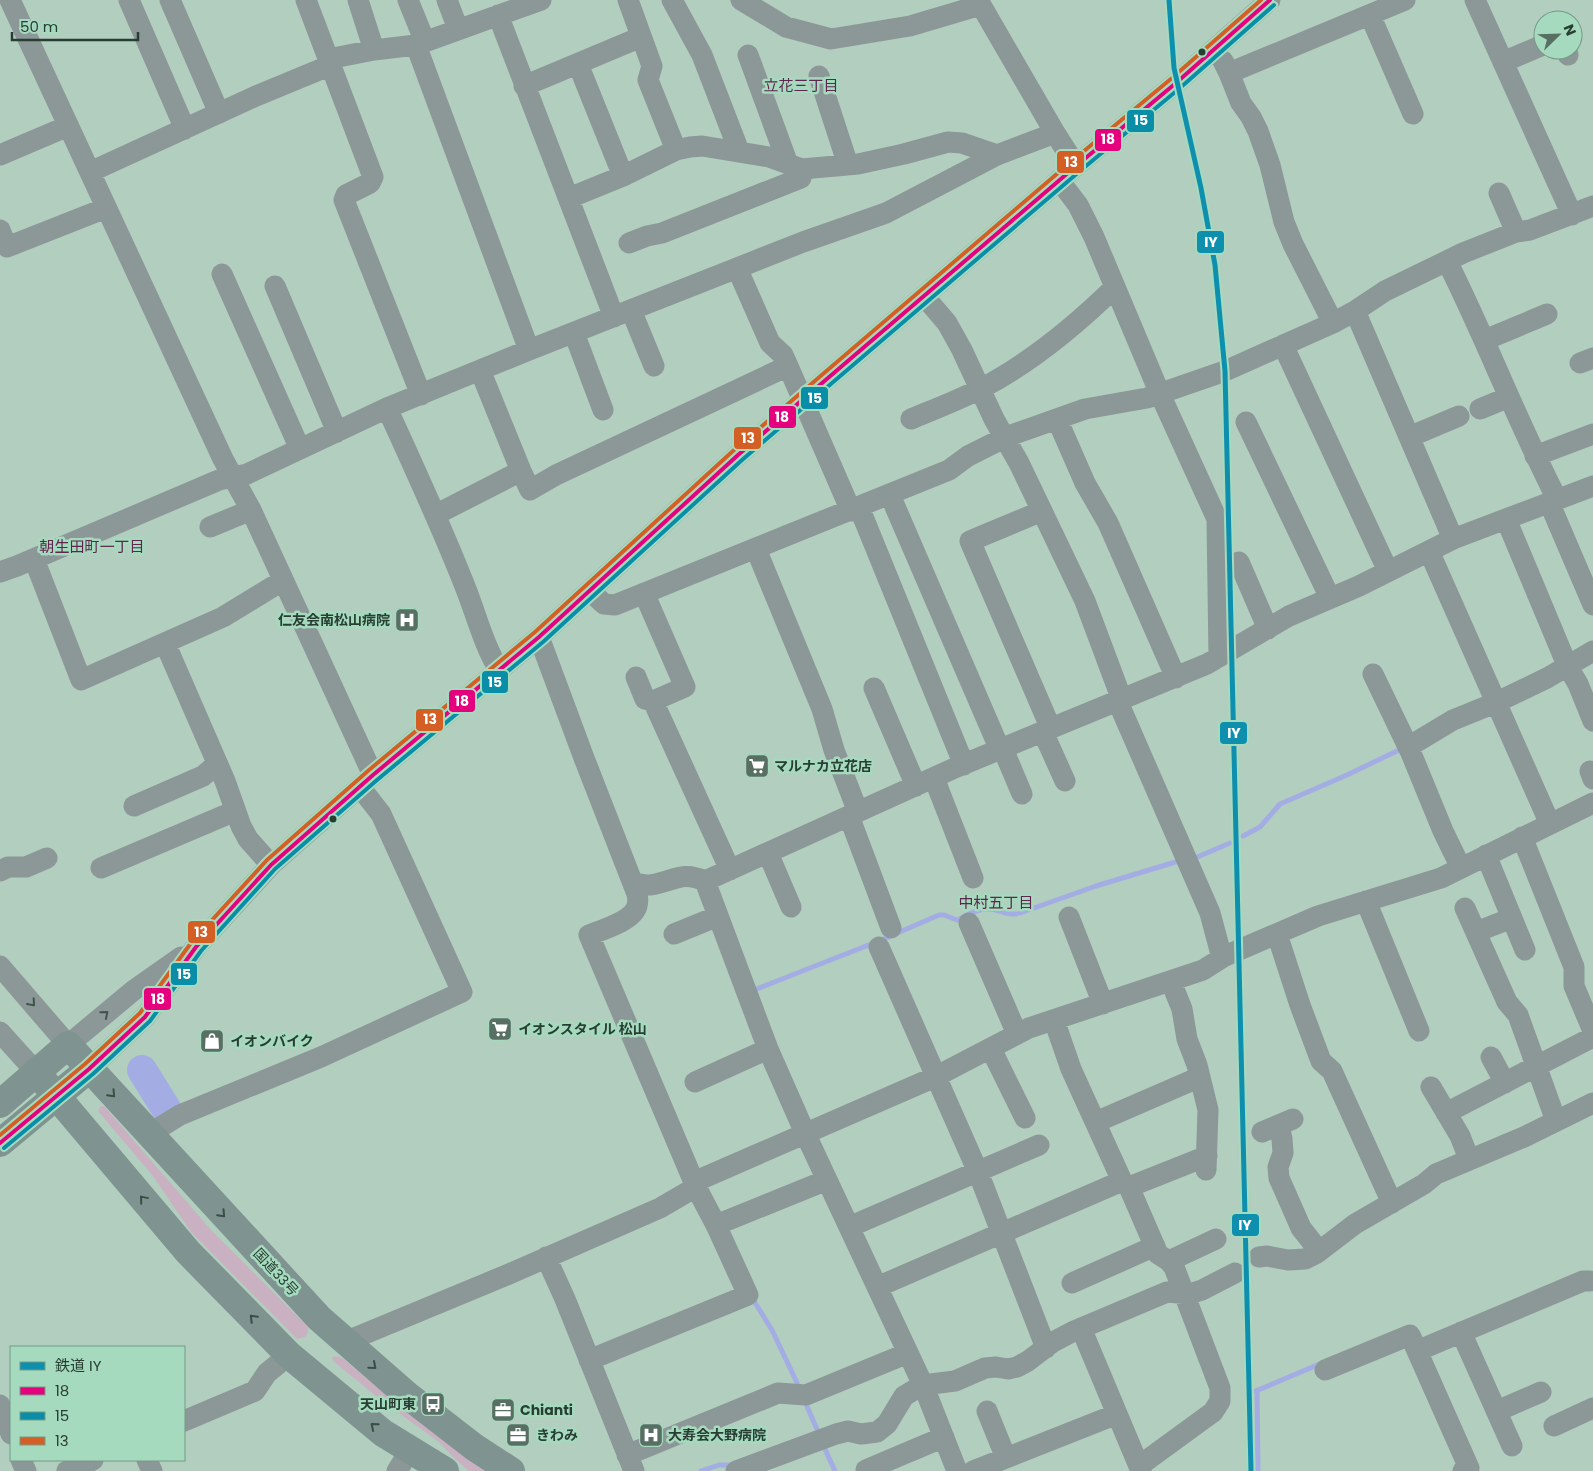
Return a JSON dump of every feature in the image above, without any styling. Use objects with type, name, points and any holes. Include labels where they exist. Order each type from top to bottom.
[{"type":"highway","name":"国道33号","points":[[68,1045],[319,1318],[414,1401],[474,1447],[511,1471]]},
{"type":"highway","points":[[0,1104],[68,1045]]},
{"type":"highway","points":[[0,1143],[89,1069]]},
{"type":"highway","points":[[36,1072],[188,1252],[289,1355],[383,1433],[403,1460],[445,1471]]},
{"type":"street","points":[[10,0],[202,415],[251,510],[366,781],[462,992],[321,1057],[193,1109],[165,1123],[149,1134]]},
{"type":"street","points":[[129,0],[185,129]]},
{"type":"street","points":[[170,0],[218,114]]},
{"type":"street","points":[[306,0],[373,177],[370,184],[346,195],[344,200],[421,395]]},
{"type":"street","points":[[358,0],[374,50]]},
{"type":"street","points":[[408,0],[420,44],[529,350]]},
{"type":"street","points":[[447,0],[458,29]]},
{"type":"street","points":[[90,172],[329,62],[374,50],[420,44],[541,0]]},
{"type":"street","points":[[628,0],[652,66],[648,80],[676,150]]},
{"type":"street","points":[[672,0],[702,55],[739,151]]},
{"type":"street","points":[[741,0],[786,27],[831,39],[910,26],[979,3],[1054,133],[1076,166]]},
{"type":"street","points":[[89,1069],[145,1017],[196,947],[271,865],[366,781],[539,637],[802,399],[1176,83],[1270,0]]},
{"type":"street","points":[[1228,74],[1405,0]]},
{"type":"street","points":[[1475,0],[1572,215]]},
{"type":"street","points":[[1370,14],[1413,114]]},
{"type":"street","points":[[498,15],[569,198],[622,314],[654,366]]},
{"type":"street","points":[[524,86],[641,37]]},
{"type":"street","points":[[1216,47],[1241,103],[1258,131],[1270,165],[1284,222],[1293,244],[1333,323]]},
{"type":"street","points":[[1503,62],[1533,49]]},
{"type":"street","points":[[629,243],[801,178],[793,166],[748,55]]},
{"type":"street","points":[[578,64],[623,176]]},
{"type":"street","points":[[819,76],[848,165]]},
{"type":"street","points":[[0,155],[68,126]]},
{"type":"street","points":[[0,572],[219,480],[247,474],[387,408],[529,350],[803,242],[886,213],[997,155],[1054,133]]},
{"type":"street","points":[[569,198],[623,176],[676,150],[702,146],[770,157],[802,169],[848,165],[904,154],[948,142],[962,143],[997,155]]},
{"type":"street","points":[[1059,180],[1078,205],[1160,394],[1217,519],[1219,658]]},
{"type":"street","points":[[1499,193],[1516,232]]},
{"type":"street","points":[[590,591],[604,604],[615,605],[644,594],[949,470],[968,456],[1006,437],[1085,409],[1148,398],[1224,371],[1333,323],[1355,311],[1385,290],[1447,261],[1516,232],[1530,230],[1593,206]]},
{"type":"street","points":[[0,230],[7,247],[106,208]]},
{"type":"street","points":[[1447,261],[1485,340],[1535,456],[1593,605]]},
{"type":"street","points":[[738,268],[770,343],[783,355],[855,509],[964,765]]},
{"type":"street","points":[[222,274],[300,449]]},
{"type":"street","points":[[274,286],[338,432]]},
{"type":"street","points":[[911,419],[981,389],[1037,354],[1064,334],[1115,287]]},
{"type":"street","points":[[924,296],[946,323],[962,350],[994,419],[1006,437],[1085,600],[1120,701],[1210,913],[1222,958]]},
{"type":"street","points":[[1355,311],[1453,539]]},
{"type":"street","points":[[1485,340],[1547,314]]},
{"type":"street","points":[[574,333],[603,410]]},
{"type":"street","points":[[1283,345],[1388,571]]},
{"type":"street","points":[[480,370],[530,490],[556,475],[788,366]]},
{"type":"street","points":[[1480,409],[1509,397]]},
{"type":"street","points":[[387,408],[435,515],[469,595],[491,656],[499,670]]},
{"type":"street","points":[[1410,437],[1459,416]]},
{"type":"street","points":[[1057,419],[1085,483],[1108,523],[1132,573],[1176,678]]},
{"type":"street","points":[[1246,422],[1330,598]]},
{"type":"street","points":[[1535,456],[1593,434]]},
{"type":"street","points":[[435,515],[521,471]]},
{"type":"street","points":[[705,881],[1001,749],[1176,678],[1219,658],[1289,616],[1453,539],[1593,486]]},
{"type":"street","points":[[890,495],[1022,794]]},
{"type":"street","points":[[210,527],[251,510]]},
{"type":"street","points":[[1042,511],[970,540],[1047,731],[1065,781]]},
{"type":"street","points":[[1506,519],[1567,665],[1578,684],[1593,721]]},
{"type":"street","points":[[756,549],[822,709],[891,928]]},
{"type":"street","points":[[1429,551],[1550,824]]},
{"type":"street","points":[[34,559],[81,680],[223,617],[282,581]]},
{"type":"street","points":[[1239,562],[1268,629]]},
{"type":"street","points":[[636,677],[645,699],[653,701],[685,687],[644,594]]},
{"type":"street","points":[[539,637],[584,758],[634,883],[638,901],[634,913],[627,919],[589,935],[695,1185],[716,1225],[748,1295],[589,1360]]},
{"type":"street","points":[[165,642],[248,839],[271,865]]},
{"type":"street","points":[[1408,747],[1453,720],[1495,703],[1547,678],[1593,651]]},
{"type":"street","points":[[1373,674],[1408,747],[1443,831],[1461,868]]},
{"type":"street","points":[[874,688],[974,878]]},
{"type":"street","points":[[653,701],[730,870]]},
{"type":"street","points":[[134,806],[203,776],[217,764]]},
{"type":"street","points":[[346,1342],[660,1208],[695,1185],[805,1133],[935,1077],[1017,1034],[1203,970],[1222,958],[1318,916],[1441,878],[1593,803]]},
{"type":"street","points":[[101,868],[235,811]]},
{"type":"street","points":[[1522,837],[1574,967],[1574,986],[1593,1031]]},
{"type":"street","points":[[768,853],[790,907]]},
{"type":"street","points":[[1486,856],[1525,950]]},
{"type":"street","points":[[0,871],[8,868],[26,867],[46,858]]},
{"type":"street","points":[[634,883],[649,885],[681,876],[694,876],[705,881],[768,1050],[924,1387],[957,1471]]},
{"type":"street","points":[[1366,901],[1420,1031]]},
{"type":"street","points":[[1465,908],[1507,1002],[1518,1015],[1535,1067],[1556,1121]]},
{"type":"street","points":[[674,934],[718,916]]},
{"type":"street","points":[[1070,917],[1103,1004]]},
{"type":"street","points":[[1476,932],[1512,918]]},
{"type":"street","points":[[969,924],[1017,1034]]},
{"type":"street","points":[[1277,934],[1300,1005],[1321,1061],[1332,1071],[1392,1202]]},
{"type":"street","points":[[0,966],[68,1045],[134,990],[196,947]]},
{"type":"street","points":[[878,947],[978,1172],[1046,1348]]},
{"type":"street","points":[[877,1287],[1002,1233],[1126,1184],[1206,1163],[1208,1110],[1200,1077],[1187,1039],[1182,1009],[1171,982]]},
{"type":"street","points":[[1054,1020],[1071,1069],[1126,1184],[1162,1254],[1174,1267],[1220,1388],[1220,1401],[1213,1412],[1203,1421],[1140,1468],[1081,1328]]},
{"type":"street","points":[[0,1032],[36,1072]]},
{"type":"street","points":[[1446,1113],[1593,1037]]},
{"type":"street","points":[[991,1049],[1025,1118]]},
{"type":"street","points":[[695,1082],[768,1050]]},
{"type":"street","points":[[1491,1057],[1505,1082]]},
{"type":"street","points":[[1096,1122],[1200,1077]]},
{"type":"street","points":[[1431,1086],[1460,1136],[1469,1160]]},
{"type":"street","points":[[1259,1257],[1268,1256],[1288,1260],[1305,1258],[1320,1251],[1355,1224],[1424,1184],[1436,1174],[1524,1137],[1593,1103]]},
{"type":"street","points":[[1278,1125],[1283,1153],[1278,1167],[1279,1178],[1297,1197],[1301,1228],[1320,1251]]},
{"type":"street","points":[[849,1227],[1039,1145]]},
{"type":"street","points":[[716,1225],[827,1180]]},
{"type":"street","points":[[1072,1283],[1162,1254],[1216,1240]]},
{"type":"street","points":[[546,1257],[565,1299],[630,1463],[778,1393],[806,1395],[908,1353]]},
{"type":"street","points":[[736,1471],[836,1434],[848,1431],[861,1434],[877,1432],[888,1424],[904,1396],[924,1387],[931,1384],[955,1381],[985,1368],[1008,1369],[1017,1367],[1053,1342],[1081,1328],[1167,1292],[1189,1294],[1202,1290],[1235,1273]]},
{"type":"street","points":[[1417,1350],[1583,1281],[1592,1280]]},
{"type":"street","points":[[1461,1332],[1512,1446]]},
{"type":"street","points":[[1325,1370],[1410,1335],[1468,1468],[1463,1471]]},
{"type":"street","points":[[185,1421],[255,1391],[268,1372],[289,1355]]},
{"type":"street","points":[[1497,1411],[1541,1392]]},
{"type":"street","points":[[0,1405],[10,1431]]},
{"type":"street","points":[[1554,1426],[1593,1408]]},
{"type":"street","points":[[987,1410],[1006,1458]]},
{"type":"street","points":[[973,1471],[1117,1414]]},
{"type":"street","points":[[866,1470],[944,1437]]},
{"type":"street","points":[[66,1471],[91,1461]]},
{"type":"shaded area","points":[[101,1106],[104,1106],[211,1230],[308,1327],[308,1333],[305,1337],[297,1339],[191,1232],[153,1176],[98,1111]]},
{"type":"shaded area","points":[[332,1357],[342,1358],[416,1419],[486,1471],[469,1471],[439,1442],[381,1400],[333,1361]]},
{"type":"waterway","points":[[1243,836],[1260,827],[1280,804],[1401,749]]},
{"type":"waterway","points":[[1195,858],[1230,843]]},
{"type":"waterway","points":[[1020,913],[1096,886],[1179,861]]},
{"type":"waterway","points":[[895,934],[939,915],[957,920],[984,909],[1016,914]]},
{"type":"waterway","points":[[754,990],[889,937]]},
{"type":"waterway","points":[[142,1070],[170,1115]]},
{"type":"waterway","points":[[754,1301],[772,1330],[799,1387]]},
{"type":"waterway","points":[[1256,1391],[1322,1363]]},
{"type":"waterway","points":[[1257,1390],[1258,1471]]},
{"type":"waterway","points":[[806,1404],[819,1434]]},
{"type":"waterway","points":[[825,1449],[835,1471]]},
{"type":"waterway","points":[[701,1471],[719,1465],[734,1465]]},
{"type":"rail line","name":"IY","points":[[1169,0],[1174,68],[1201,188],[1215,265],[1225,371],[1251,1471]]},
{"type":"transit line","name":"13","points":[[0,1135],[85,1064],[140,1013],[191,943],[267,860],[369,770],[535,632],[734,450],[1172,78],[1261,0]]},
{"type":"transit line","name":"18","points":[[0,1143],[89,1069],[145,1017],[196,947],[271,865],[373,775],[539,637],[738,455],[1176,83],[1270,0]]},
{"type":"transit line","name":"15","points":[[4,1148],[93,1074],[150,1021],[201,951],[275,869],[377,780],[543,642],[742,460],[1180,88],[1274,5]]},
{"type":"place","name":"仁友会南松山病院","points":[[407,620]]},
{"type":"place","name":"マルナカ立花店","points":[[757,766]]},
{"type":"place","name":"イオンスタイル 松山","points":[[500,1029]]},
{"type":"place","name":"イオンバイク","points":[[212,1041]]},
{"type":"place","name":"天山町東","points":[[433,1404]]},
{"type":"place","name":"Chianti","points":[[503,1410]]},
{"type":"place","name":"きわみ","points":[[518,1435]]},
{"type":"place","name":"大寿会大野病院","points":[[651,1435]]},
{"type":"district","name":"立花三丁目","points":[[801,85]]},
{"type":"district","name":"朝生田町一丁目","points":[[92,546]]},
{"type":"district","name":"中村五丁目","points":[[996,902]]}]
